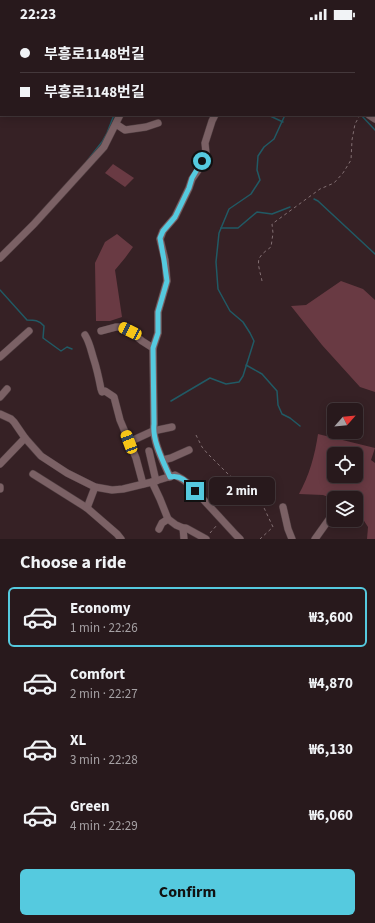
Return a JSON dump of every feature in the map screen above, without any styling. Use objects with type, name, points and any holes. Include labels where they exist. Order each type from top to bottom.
[{"type":"street","points":[[0,258],[34,224],[104,147],[120,116]]},
{"type":"street","points":[[170,477],[153,431],[153,348],[158,333],[158,312],[167,281],[160,238],[163,231],[175,217],[189,188],[192,178],[199,169],[206,153],[205,143],[215,116]]},
{"type":"street","points":[[116,124],[125,130],[146,127],[158,123]]},
{"type":"street","points":[[101,331],[122,327],[153,348]]},
{"type":"street","points":[[0,357],[29,331]]},
{"type":"street","points":[[85,335],[92,349],[97,368],[100,391],[105,391],[114,397],[120,420],[136,458],[143,484]]},
{"type":"street","points":[[0,397],[7,389]]},
{"type":"street","points":[[0,414],[14,422],[25,438],[41,456],[67,473],[95,487],[112,490],[123,489],[154,482],[175,475],[182,479],[201,497],[240,539]]},
{"type":"street","points":[[129,442],[153,431],[172,427]]},
{"type":"street","points":[[0,464],[25,438]]},
{"type":"street","points":[[149,450],[154,482],[168,519],[176,525],[186,528],[206,539]]},
{"type":"street","points":[[163,460],[189,450]]},
{"type":"street","points":[[33,474],[87,508],[121,539]]},
{"type":"street","points":[[87,508],[95,487]]},
{"type":"street","points":[[283,507],[292,539]]},
{"type":"street","points":[[159,529],[162,523],[168,519]]},
{"type":"street","points":[[315,539],[327,522]]},
{"type":"street","points":[[183,528],[184,539]]},
{"type":"path","points":[[262,281],[259,270],[259,259],[265,251],[271,247],[273,233],[272,224],[320,189],[334,183],[343,173],[351,160],[352,140],[355,124],[360,116]]},
{"type":"path","points":[[196,435],[207,453],[230,474],[258,495],[273,527],[260,539]]},
{"type":"path","points":[[206,539],[221,520]]},
{"type":"shaded area","points":[[113,164],[134,178],[125,187],[105,173]]},
{"type":"shaded area","points":[[117,234],[133,247],[115,270],[122,317],[110,321],[96,321],[95,263],[105,242]]},
{"type":"shaded area","points":[[341,281],[363,289],[375,300],[375,392],[360,387],[322,345],[291,306],[306,305]]},
{"type":"shaded area","points":[[318,434],[327,436],[327,439],[338,439],[375,448],[371,460],[375,463],[375,539],[367,539],[368,527],[363,519],[363,491],[327,491],[327,496],[299,494],[309,473]]},
{"type":"waterway","points":[[87,161],[102,142],[114,116]]},
{"type":"waterway","points":[[270,116],[283,122]]},
{"type":"waterway","points":[[171,401],[210,378],[226,384],[239,382],[243,376],[254,341],[243,322],[230,311],[218,289],[216,262],[219,233],[229,209],[251,194],[260,180],[257,170],[258,156],[264,147],[274,139],[285,116]]},
{"type":"waterway","points":[[362,116],[375,130]]},
{"type":"waterway","points":[[314,199],[375,254]]},
{"type":"waterway","points":[[221,228],[238,228],[257,212],[272,214],[290,207]]},
{"type":"waterway","points":[[0,290],[27,320],[36,321],[44,326],[43,338],[61,351],[67,347],[72,349]]},
{"type":"waterway","points":[[246,365],[262,374],[277,391],[278,405],[282,414],[300,426]]},
{"type":"route","points":[[195,491],[189,484],[175,475],[170,477],[158,448],[153,431],[153,348],[158,333],[158,312],[167,281],[160,238],[163,231],[175,217],[189,188],[192,178],[199,169],[202,161]]}]
